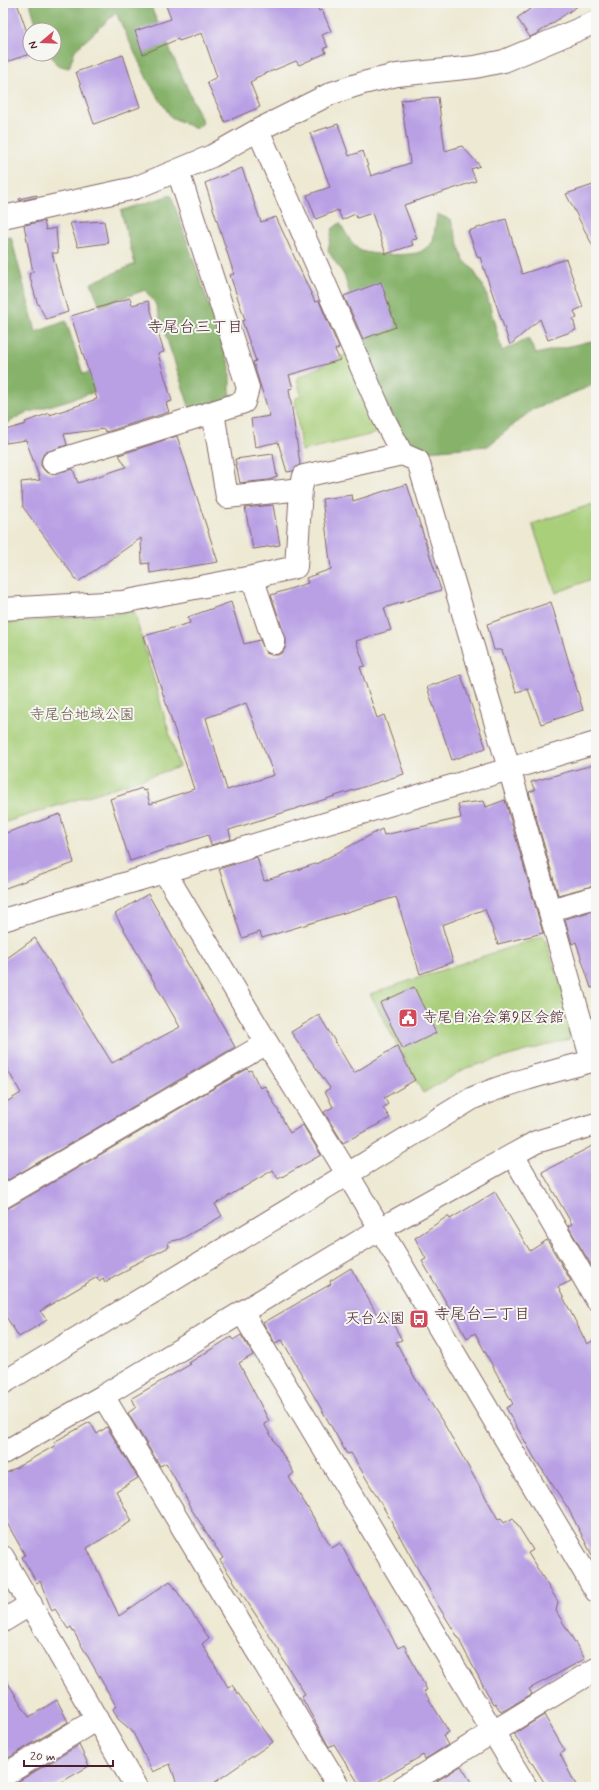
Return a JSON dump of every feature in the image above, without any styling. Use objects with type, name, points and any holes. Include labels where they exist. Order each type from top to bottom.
[{"type":"street","points":[[3,217],[135,188],[212,156],[258,130],[332,93],[363,82],[397,75],[476,67],[504,61],[596,22]]},
{"type":"street","points":[[258,130],[383,418],[402,454]]},
{"type":"street","points":[[53,462],[244,402],[248,388],[178,171]]},
{"type":"street","points":[[213,412],[227,497],[301,490]]},
{"type":"street","points":[[3,609],[122,602],[296,567],[301,490],[304,476],[402,454],[418,461],[594,1060],[495,1089],[473,1098],[3,1383]]},
{"type":"street","points":[[252,577],[274,643]]},
{"type":"street","points":[[3,920],[596,743]]},
{"type":"street","points":[[164,871],[348,1175],[596,1591]]},
{"type":"street","points":[[550,910],[596,897]]},
{"type":"street","points":[[3,1197],[267,1043]]},
{"type":"street","points":[[3,1453],[102,1396],[380,1229],[536,1142],[596,1124]]},
{"type":"street","points":[[513,1155],[596,1299]]},
{"type":"street","points":[[242,1312],[526,1787]]},
{"type":"street","points":[[102,1396],[339,1787]]},
{"type":"street","points":[[3,1557],[136,1787]]},
{"type":"street","points":[[3,1621],[31,1604]]},
{"type":"street","points":[[403,1787],[596,1669]]},
{"type":"street","points":[[3,1776],[97,1719]]},
{"type":"green space","points":[[30,3],[151,3],[153,12],[203,123],[196,129],[171,117],[148,81],[116,13],[75,50],[69,68],[57,65],[55,62],[62,62],[62,22],[36,22]]},
{"type":"green space","points":[[171,195],[230,366],[230,398],[190,409],[155,303],[145,290],[100,306],[91,283],[135,264],[121,211]]},
{"type":"green space","points":[[437,214],[451,220],[463,259],[473,269],[486,292],[502,351],[528,338],[536,354],[591,341],[596,345],[596,384],[533,409],[488,446],[413,452],[382,397],[344,275],[328,251],[332,229],[340,223],[353,244],[358,249],[363,251],[388,255],[420,252],[433,242]]},
{"type":"green space","points":[[11,237],[36,332],[66,321],[83,374],[104,369],[111,387],[23,414],[3,426],[3,238]]},
{"type":"green space","points":[[349,353],[382,432],[301,451],[295,399],[301,395],[297,378]]},
{"type":"green space","points":[[596,503],[596,577],[556,593],[532,524]]},
{"type":"green space","name":"寺尾台地域公園","points":[[133,608],[179,767],[3,823],[3,623],[124,613]]},
{"type":"green space","points":[[544,936],[575,1027],[569,1039],[466,1068],[423,1093],[370,994]]},
{"type":"building","points":[[3,3],[17,3],[24,22],[22,22],[22,57],[3,63]]},
{"type":"building","points":[[165,3],[315,3],[319,11],[322,10],[331,31],[322,35],[328,47],[324,48],[326,53],[299,65],[296,61],[255,78],[255,80],[250,82],[260,107],[225,122],[207,82],[217,77],[202,33],[179,41],[178,39],[143,54],[135,31],[171,19]]},
{"type":"building","points":[[539,3],[582,3],[530,37],[517,18]]},
{"type":"building","points":[[123,55],[140,107],[94,124],[76,72]]},
{"type":"building","points":[[438,97],[445,151],[462,146],[480,166],[471,169],[476,181],[404,205],[417,239],[411,240],[413,245],[386,254],[372,213],[357,218],[355,214],[342,220],[338,210],[316,219],[307,195],[330,187],[310,133],[338,124],[349,156],[363,151],[371,176],[410,163],[401,100]]},
{"type":"building","points":[[242,168],[261,222],[276,217],[315,302],[319,301],[339,348],[335,350],[340,360],[289,375],[293,388],[289,389],[300,464],[293,471],[287,472],[278,442],[255,447],[251,419],[270,416],[253,362],[256,361],[242,321],[245,320],[230,275],[234,274],[205,183]]},
{"type":"building","points":[[596,184],[596,252],[566,194]]},
{"type":"building","points":[[37,195],[37,197],[20,201],[19,199]]},
{"type":"building","points":[[506,219],[522,274],[566,259],[583,307],[574,311],[577,318],[573,319],[576,330],[548,340],[540,319],[510,345],[480,257],[478,258],[468,231]]},
{"type":"building","points":[[44,221],[46,230],[56,228],[58,253],[52,253],[68,312],[46,319],[37,302],[29,274],[33,272],[24,225]]},
{"type":"building","points":[[104,221],[108,243],[78,247],[70,223]]},
{"type":"building","points":[[381,282],[396,327],[363,339],[344,296]]},
{"type":"building","points":[[130,298],[132,305],[148,301],[164,352],[158,354],[172,401],[166,403],[169,412],[106,432],[104,429],[64,434],[67,445],[44,453],[41,460],[41,466],[45,471],[51,474],[73,469],[78,483],[126,467],[119,455],[177,436],[218,562],[150,573],[149,563],[142,564],[141,538],[78,582],[23,507],[21,482],[40,480],[26,440],[6,443],[3,431],[26,424],[25,422],[50,413],[50,415],[97,399],[71,316]]},
{"type":"building","points":[[273,454],[277,477],[269,480],[240,483],[235,459]]},
{"type":"building","points":[[407,484],[441,590],[384,608],[391,630],[356,641],[365,666],[360,667],[377,718],[384,715],[404,774],[229,830],[231,839],[211,845],[208,835],[130,861],[110,799],[142,788],[143,791],[146,790],[150,804],[194,789],[144,636],[190,623],[188,617],[231,602],[244,644],[260,640],[266,653],[278,655],[283,652],[286,646],[286,639],[271,595],[308,583],[306,578],[331,569],[322,499],[352,495],[353,501]],"holes":[[[246,703],[274,775],[227,790],[206,718]]]},
{"type":"building","points":[[273,505],[280,545],[253,549],[245,508]]},
{"type":"building","points":[[551,602],[583,710],[541,724],[528,689],[516,692],[502,650],[494,650],[487,624]]},
{"type":"building","points":[[461,675],[486,748],[452,760],[427,687]]},
{"type":"building","points":[[596,764],[596,885],[558,895],[529,792],[535,790],[531,782]]},
{"type":"building","points":[[505,800],[543,933],[498,944],[485,909],[442,925],[453,962],[420,974],[396,897],[262,938],[260,932],[242,938],[219,869],[257,857],[264,881],[318,863],[382,829],[384,835],[461,818],[458,804],[484,801],[486,807]]},
{"type":"building","points":[[60,814],[74,863],[3,889],[3,834]]},
{"type":"building","points":[[148,894],[235,1047],[3,1183],[3,1104],[21,1093],[3,1062],[3,961],[35,938],[112,1063],[180,1027],[115,914]]},
{"type":"building","points":[[596,910],[596,987],[591,988],[576,942],[572,944],[565,919]]},
{"type":"building","name":"寺尾自治会第9区会館","points":[[414,987],[436,1033],[403,1049],[380,1003]]},
{"type":"building","points":[[319,1015],[354,1073],[397,1046],[415,1080],[384,1098],[388,1104],[383,1108],[390,1118],[343,1143],[324,1112],[333,1107],[325,1091],[330,1088],[291,1032]]},
{"type":"building","points":[[247,1069],[249,1071],[251,1070],[260,1088],[265,1086],[290,1133],[303,1125],[321,1155],[278,1179],[273,1170],[215,1204],[222,1216],[181,1239],[168,1242],[169,1247],[129,1267],[130,1269],[105,1282],[103,1278],[99,1281],[97,1277],[40,1311],[47,1320],[19,1337],[3,1312],[3,1209],[9,1208]]},
{"type":"building","points":[[596,1144],[596,1269],[594,1270],[568,1226],[572,1224],[542,1172]]},
{"type":"building","points":[[495,1192],[530,1251],[547,1240],[571,1281],[558,1287],[587,1344],[596,1339],[596,1563],[568,1508],[535,1459],[506,1408],[513,1404],[475,1333],[467,1338],[422,1261],[426,1259],[415,1238],[448,1216],[450,1219]]},
{"type":"building","points":[[351,1268],[380,1320],[388,1315],[402,1340],[396,1342],[415,1378],[444,1424],[498,1519],[501,1518],[504,1523],[513,1518],[533,1550],[528,1553],[558,1602],[556,1611],[585,1659],[529,1689],[532,1694],[501,1712],[495,1703],[493,1704],[461,1642],[439,1607],[389,1517],[351,1453],[347,1454],[282,1340],[275,1343],[263,1323],[331,1284],[330,1281]]},
{"type":"building","points":[[241,1335],[253,1355],[239,1363],[269,1421],[264,1424],[294,1473],[289,1477],[332,1548],[340,1543],[398,1648],[404,1645],[427,1690],[424,1691],[449,1732],[443,1736],[448,1745],[425,1759],[423,1755],[369,1787],[361,1787],[334,1744],[329,1747],[301,1696],[305,1694],[279,1653],[280,1652],[220,1560],[223,1558],[188,1504],[189,1503],[166,1463],[160,1466],[128,1413],[136,1407],[132,1398],[191,1364],[189,1363],[231,1337],[233,1340]]},
{"type":"building","points":[[90,1422],[97,1434],[107,1427],[138,1478],[116,1491],[132,1521],[87,1548],[119,1616],[170,1581],[209,1638],[202,1644],[228,1687],[232,1685],[273,1742],[208,1787],[178,1787],[170,1764],[153,1772],[132,1731],[118,1719],[113,1709],[116,1706],[71,1627],[68,1629],[55,1609],[52,1611],[40,1581],[37,1583],[22,1557],[25,1555],[3,1516],[3,1475],[56,1445],[54,1442]]},
{"type":"building","points":[[3,1675],[29,1717],[57,1700],[68,1722],[3,1761]]},
{"type":"building","points":[[544,1715],[565,1751],[560,1754],[577,1787],[547,1787],[514,1734]]},
{"type":"building","points":[[79,1745],[89,1766],[53,1787],[9,1787]]},
{"type":"building","points":[[461,1766],[474,1787],[440,1787],[437,1781]]},
{"type":"place","name":"寺尾自治会第9区会館","points":[[408,1018]]},
{"type":"place","name":"天台公園","points":[[419,1319]]},
{"type":"district","name":"寺尾台三丁目","points":[[195,327]]},
{"type":"district","name":"寺尾台二丁目","points":[[482,1314]]}]
